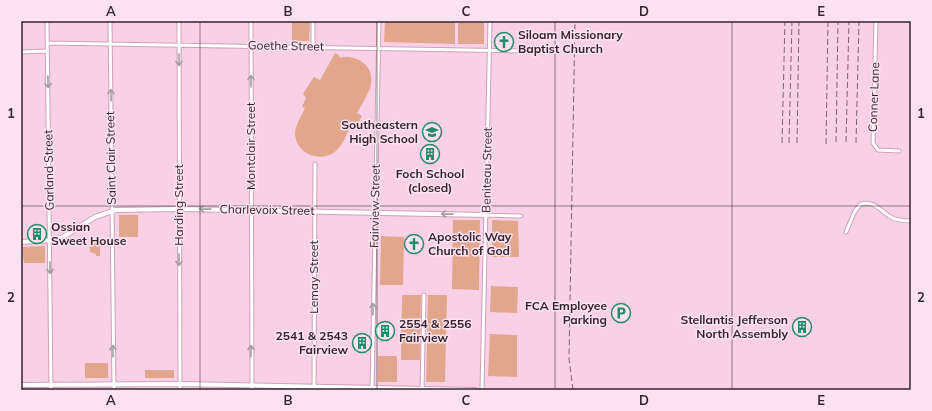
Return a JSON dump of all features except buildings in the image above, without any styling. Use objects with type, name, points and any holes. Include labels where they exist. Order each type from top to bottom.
[{"type":"street","name":"Garland Street","points":[[47,21],[51,390]]},
{"type":"street","name":"Saint Clair Street","points":[[110,21],[114,390]]},
{"type":"street","name":"Harding Street","points":[[179,21],[180,390]]},
{"type":"street","name":"Montclair Street","points":[[251,21],[252,388]]},
{"type":"street","points":[[313,21],[313,47]]},
{"type":"street","name":"Fairview Street","points":[[372,389],[379,21]]},
{"type":"street","name":"Beniteau Street","points":[[482,390],[490,21]]},
{"type":"street","name":"Conner Lane","points":[[876,21],[873,143],[878,150],[899,151]]},
{"type":"street","name":"Goethe Street","points":[[47,43],[179,44],[525,51]]},
{"type":"street","points":[[21,52],[47,51]]},
{"type":"street","name":"Lemay Street","points":[[314,388],[315,164]]},
{"type":"street","points":[[846,232],[855,211],[861,204],[869,202],[890,217],[902,221],[911,221]]},
{"type":"street","name":"Charlevoix Street","points":[[21,242],[49,241],[63,237],[96,217],[112,211],[179,209],[521,216]]},
{"type":"street","points":[[422,390],[424,295]]},
{"type":"street","points":[[21,385],[180,384],[252,388],[475,390]]},
{"type":"shaded area","points":[[292,21],[310,21],[309,41],[292,41]]},
{"type":"shaded area","points":[[385,21],[455,21],[455,44],[384,42]]},
{"type":"shaded area","points":[[458,23],[484,23],[484,44],[458,44]]},
{"type":"shaded area","points":[[335,53],[340,56],[339,58],[352,58],[364,63],[371,74],[370,88],[357,113],[362,116],[357,125],[352,122],[344,140],[337,150],[331,154],[318,157],[305,152],[300,147],[295,131],[305,108],[302,107],[306,98],[303,94],[314,77],[320,80]]},
{"type":"shaded area","points":[[119,215],[138,215],[138,237],[119,237]]},
{"type":"shaded area","points":[[453,220],[480,220],[479,290],[452,289]]},
{"type":"shaded area","points":[[492,220],[518,221],[519,257],[492,257]]},
{"type":"shaded area","points":[[381,236],[404,237],[403,285],[380,285]]},
{"type":"shaded area","points":[[90,243],[100,243],[100,256],[96,256],[96,254],[90,252]]},
{"type":"shaded area","points":[[45,246],[45,263],[24,263],[22,247]]},
{"type":"shaded area","points":[[491,286],[518,287],[517,313],[490,312]]},
{"type":"shaded area","points":[[402,295],[421,295],[420,360],[401,360]]},
{"type":"shaded area","points":[[428,295],[447,295],[445,382],[426,382]]},
{"type":"shaded area","points":[[490,334],[517,335],[517,377],[488,376]]},
{"type":"shaded area","points":[[378,356],[397,356],[397,382],[378,382]]},
{"type":"shaded area","points":[[85,363],[108,363],[108,378],[85,378]]},
{"type":"shaded area","points":[[145,370],[174,370],[174,378],[145,378]]},
{"type":"railway","points":[[573,390],[569,359],[575,21]]},
{"type":"railway","points":[[782,143],[785,21]]},
{"type":"railway","points":[[789,143],[792,21]]},
{"type":"railway","points":[[797,143],[799,21]]},
{"type":"railway","points":[[826,144],[828,21]]},
{"type":"railway","points":[[836,142],[838,21]]},
{"type":"railway","points":[[846,142],[849,21]]},
{"type":"railway","points":[[856,143],[859,21]]},
{"type":"place","name":"Siloam Missionary Baptist Church","points":[[504,42]]},
{"type":"place","name":"Southeastern High School","points":[[432,132]]},
{"type":"place","name":"Foch School (closed)","points":[[430,154]]},
{"type":"place","name":"Ossian Sweet House","points":[[37,234]]},
{"type":"place","name":"Apostolic Way Church of God","points":[[414,244]]},
{"type":"place","name":"FCA Employee Parking","points":[[621,313]]},
{"type":"place","name":"Stellantis Jefferson North Assembly","points":[[802,327]]},
{"type":"place","name":"2554 & 2556 Fairview","points":[[385,331]]},
{"type":"place","name":"2541 & 2543 Fairview","points":[[362,343]]}]
